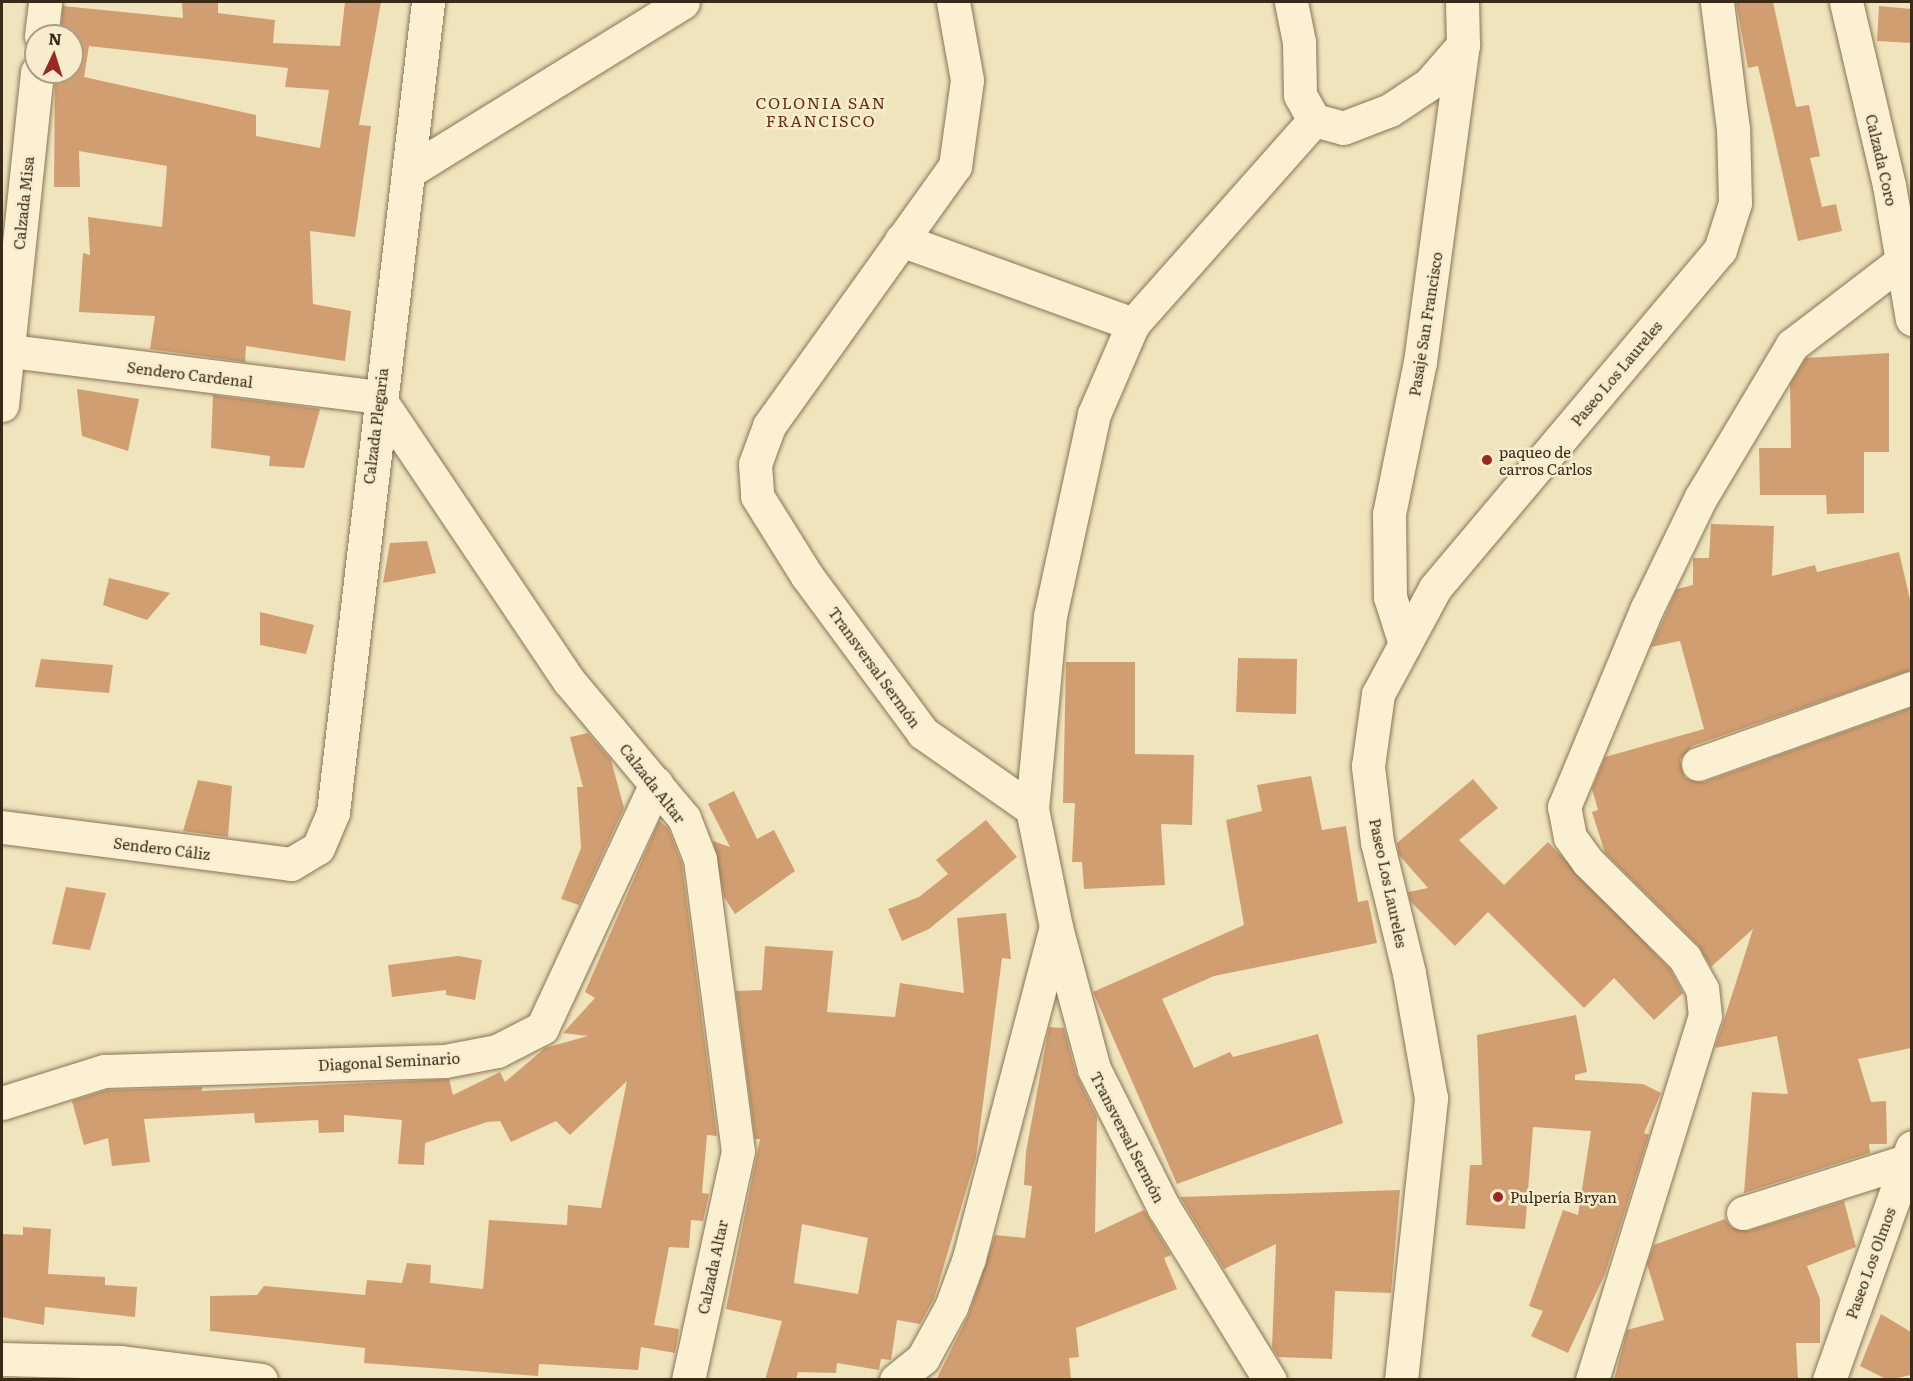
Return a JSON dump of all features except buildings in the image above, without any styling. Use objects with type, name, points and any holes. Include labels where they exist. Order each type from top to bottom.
[{"type":"street","points":[[42,24],[45,2]]},
{"type":"street","name":"Calzada Plegaria","points":[[318,848],[333,812],[378,397],[428,2]]},
{"type":"street","points":[[408,172],[682,2]]},
{"type":"street","name":"Transversal Sermón","points":[[953,2],[967,80],[955,166],[769,426],[755,464],[758,496],[807,576],[923,733],[1032,808],[1056,927],[1094,1069],[1164,1208],[1270,1380]]},
{"type":"street","points":[[1291,2],[1299,42],[1300,95],[1314,120],[1343,128],[1390,110],[1429,84],[1463,45]]},
{"type":"street","name":"Pasaje San Francisco","points":[[1405,644],[1390,597],[1389,514],[1420,362],[1463,45],[1462,2]]},
{"type":"street","name":"Paseo Los Laureles","points":[[1401,1380],[1431,1098],[1409,973],[1377,842],[1368,766],[1378,694],[1435,588],[1720,250],[1735,204],[1733,129],[1717,2]]},
{"type":"street","name":"Calzada Coro","points":[[1846,2],[1903,260],[1911,319]]},
{"type":"street","name":"Calzada Misa","points":[[2,405],[4,351],[36,84]]},
{"type":"street","points":[[1032,808],[1050,616],[1094,414],[1133,324],[1314,120]]},
{"type":"street","points":[[902,240],[1133,324]]},
{"type":"street","points":[[1592,1380],[1705,1016],[1702,989],[1685,958],[1588,862],[1570,837],[1564,807],[1647,608],[1701,497],[1792,345],[1903,260]]},
{"type":"street","name":"Sendero Cardenal","points":[[4,351],[378,397]]},
{"type":"street","name":"Calzada Altar","points":[[378,397],[569,681],[684,818],[700,860],[738,1151],[688,1380]]},
{"type":"street","points":[[1698,764],[1911,688]]},
{"type":"street","name":"Diagonal Seminario","points":[[2,1103],[104,1071],[445,1061],[496,1051],[542,1028],[656,783]]},
{"type":"street","name":"Sendero Cáliz","points":[[2,827],[291,864],[318,848]]},
{"type":"street","points":[[896,1380],[922,1358],[951,1307],[969,1258],[1056,927]]},
{"type":"street","points":[[1743,1213],[1910,1156]]},
{"type":"street","name":"Paseo Los Olmos","points":[[1829,1380],[1910,1156]]},
{"type":"street","points":[[2,1359],[121,1362],[259,1380]]},
{"type":"place","name":"paqueo de carros Carlos","points":[[1487,460]]},
{"type":"place","name":"Pulpería Bryan","points":[[1498,1197]]},
{"type":"district","name":"COLONIA SAN FRANCISCO","points":[[821,111]]}]
